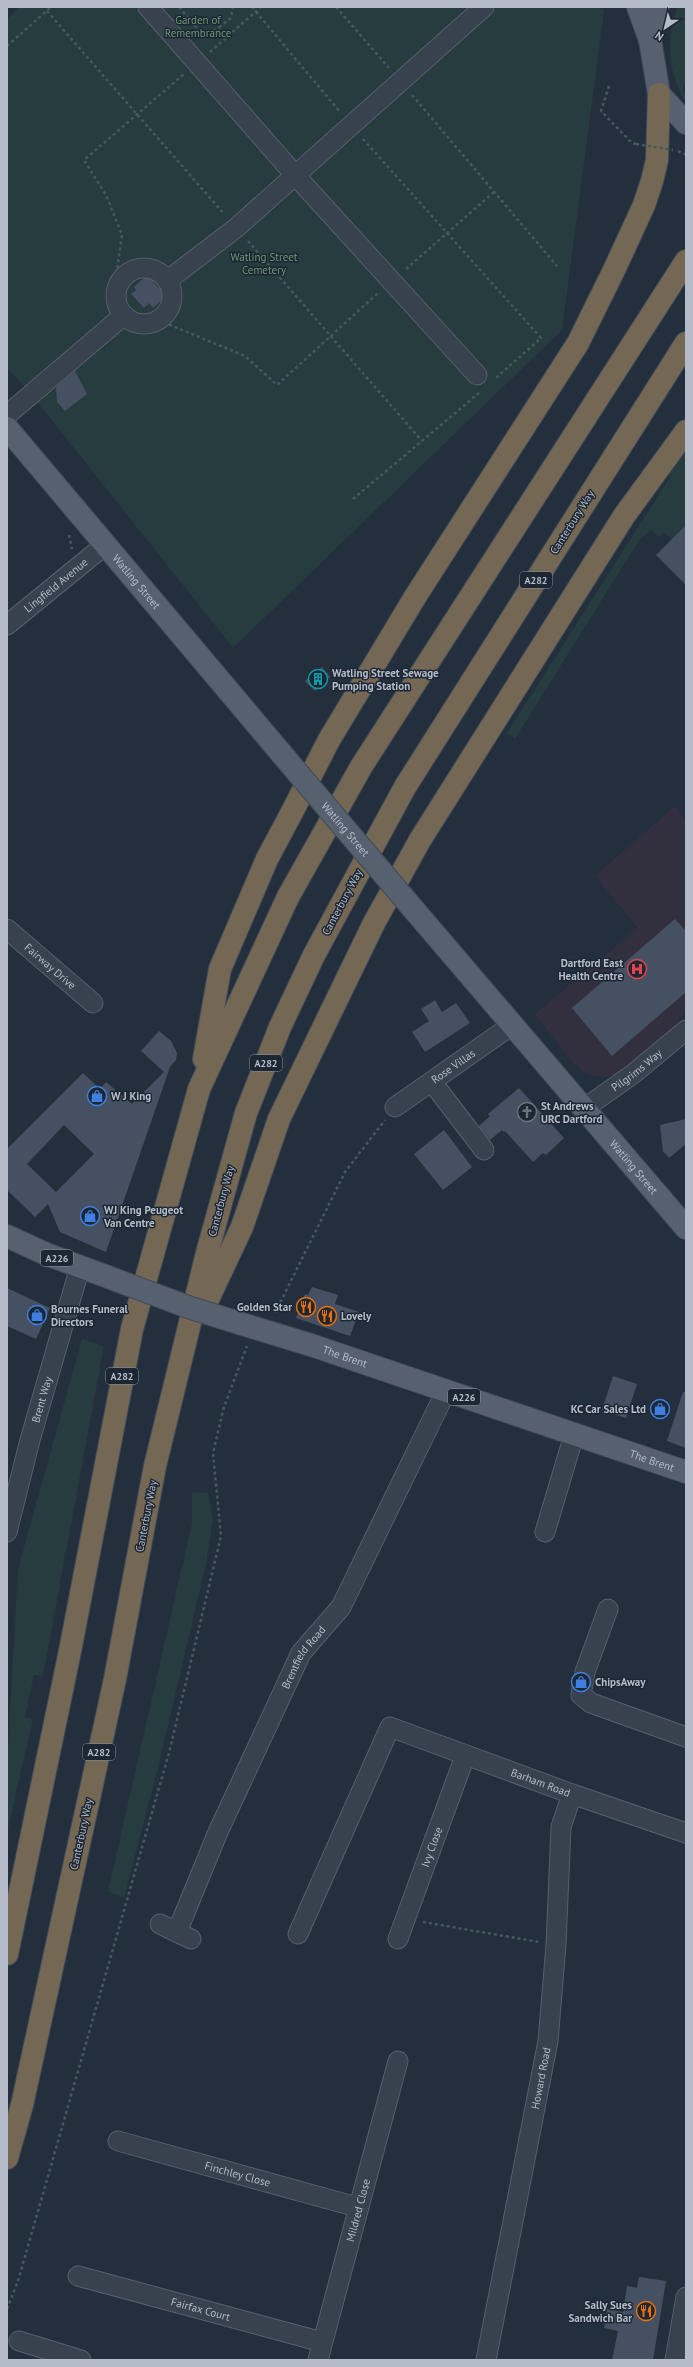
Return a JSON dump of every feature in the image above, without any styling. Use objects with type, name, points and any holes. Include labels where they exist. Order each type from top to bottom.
[{"type":"highway","points":[[199,1090],[220,969],[267,859],[329,740],[415,597],[578,343],[622,254],[652,181],[657,160],[659,94]]},
{"type":"highway","name":"A282","points":[[7,1954],[70,1651],[132,1329],[199,1090],[288,897],[361,767],[686,261]]},
{"type":"highway","name":"Canterbury Way","points":[[7,2158],[22,2104],[115,1679],[155,1466],[207,1253],[246,1113],[280,1027],[314,955],[350,884],[405,787],[686,343]]},
{"type":"highway","points":[[185,1345],[232,1251],[279,1119],[374,923],[420,840],[624,516],[686,431]]},
{"type":"main road","points":[[638,7],[650,40],[659,94],[686,123]]},
{"type":"main road","points":[[650,40],[658,7]]},
{"type":"main road","name":"Watling Street","points":[[7,428],[409,904],[585,1108],[686,1228]]},
{"type":"main road","name":"The Brent","points":[[7,1236],[80,1267],[188,1307],[446,1391],[686,1472]]},
{"type":"street","points":[[148,7],[295,175],[484,379]]},
{"type":"street","points":[[168,280],[236,228],[484,7]]},
{"type":"street","points":[[137,268],[154,269],[168,280],[172,288],[172,302],[168,311],[158,320],[144,324],[134,322],[120,307],[120,282],[125,275],[137,268]]},
{"type":"street","points":[[7,415],[120,307]]},
{"type":"street","name":"Lingfield Avenue","points":[[7,625],[105,545]]},
{"type":"street","name":"Fairway Drive","points":[[7,929],[93,1003]]},
{"type":"street","name":"Rose Villas","points":[[395,1107],[512,1025]]},
{"type":"street","name":"Pilgrims Way","points":[[585,1108],[638,1070],[686,1030]]},
{"type":"street","points":[[432,1082],[484,1150]]},
{"type":"street","name":"Brent Way","points":[[7,1532],[30,1440],[80,1267]]},
{"type":"street","name":"Brentfield Road","points":[[176,1932],[218,1832],[301,1653],[341,1607],[446,1391]]},
{"type":"street","points":[[545,1532],[574,1434]]},
{"type":"street","points":[[608,1609],[585,1672],[581,1695],[591,1703],[686,1737]]},
{"type":"street","name":"Barham Road","points":[[298,1934],[390,1727],[465,1756],[686,1833]]},
{"type":"street","name":"Ivy Close","points":[[398,1939],[465,1756]]},
{"type":"street","name":"Howard Road","points":[[486,2360],[548,2041],[556,1944],[562,1827],[572,1794]]},
{"type":"street","name":"Mildred Close","points":[[320,2351],[357,2207],[398,2061]]},
{"type":"street","name":"Finchley Close","points":[[118,2141],[357,2207]]},
{"type":"street","name":"Fairfax Court","points":[[78,2276],[320,2351]]},
{"type":"street","points":[[675,2360],[686,2297]]},
{"type":"street","points":[[19,2341],[81,2360]]},
{"type":"path","points":[[7,46],[52,7]]},
{"type":"path","points":[[179,7],[201,33],[208,35],[231,18],[234,11],[233,7]]},
{"type":"path","points":[[252,7],[351,125],[540,338],[484,379],[353,498]]},
{"type":"path","points":[[120,307],[115,285],[122,235],[106,195],[84,160],[261,7]]},
{"type":"path","points":[[336,7],[557,266]]},
{"type":"path","points":[[219,27],[228,37]]},
{"type":"path","points":[[609,86],[601,111],[636,144],[673,150],[686,156]]},
{"type":"path","points":[[158,320],[245,356],[277,385],[392,281],[494,192]]},
{"type":"path","points":[[68,532],[72,541],[72,554]]},
{"type":"path","points":[[7,2309],[18,2281],[169,1753],[221,1536],[213,1454],[224,1407],[251,1327],[273,1317],[345,1172],[395,1107]]},
{"type":"path","points":[[405,1919],[556,1944]]},
{"type":"shaded area","name":"Dartford East Health Centre","points":[[674,807],[686,820],[686,1011],[681,1016],[673,1031],[624,1072],[604,1077],[586,1074],[573,1063],[535,1014],[638,928],[595,876]]},
{"type":"green space","name":"Watling Street Cemetery","points":[[19,7],[598,7],[604,11],[562,330],[233,648],[31,394],[7,368],[7,19]]},
{"type":"green space","points":[[678,7],[686,7],[686,84],[683,86],[686,103],[675,80],[670,56],[671,31]]},
{"type":"green space","points":[[686,452],[686,525],[674,538],[680,547],[664,532],[659,537],[651,530],[640,539],[515,739],[507,733],[670,477],[669,474]]},
{"type":"green space","points":[[82,1339],[104,1346],[43,1676],[34,1675],[25,1717],[33,1719],[7,1833],[7,1764],[18,1569]]},
{"type":"green space","points":[[192,1492],[208,1493],[213,1519],[206,1564],[156,1776],[124,1898],[108,1891],[192,1523]]},
{"type":"building","points":[[147,275],[166,296],[153,308],[149,303],[144,308],[131,294],[136,290],[134,287]]},
{"type":"building","points":[[75,371],[87,394],[65,411],[57,402],[56,387]]},
{"type":"building","points":[[686,525],[686,585],[656,555]]},
{"type":"building","name":"Watling Street Sewage Pumping Station","points":[[322,667],[330,677],[315,691],[305,681]]},
{"type":"building","points":[[675,919],[686,931],[686,992],[612,1056],[572,1008]]},
{"type":"building","points":[[435,1000],[442,1012],[456,1003],[470,1023],[425,1052],[412,1032],[429,1021],[421,1009]]},
{"type":"building","points":[[159,1031],[171,1041],[177,1053],[176,1060],[170,1067],[106,1252],[60,1232],[48,1204],[35,1217],[7,1190],[7,1149],[83,1073],[100,1089],[106,1082],[132,1104],[164,1072],[141,1051]],"holes":[[[64,1125],[94,1154],[56,1192],[27,1164]]]},
{"type":"building","points":[[519,1088],[564,1138],[546,1155],[543,1153],[533,1162],[505,1131],[504,1132],[502,1130],[490,1140],[479,1126],[490,1116],[488,1114]]},
{"type":"building","points":[[686,1119],[686,1144],[669,1158],[663,1151],[660,1125]]},
{"type":"building","points":[[444,1130],[472,1167],[443,1190],[414,1154]]},
{"type":"building","points":[[312,1287],[338,1295],[335,1304],[359,1312],[350,1336],[296,1318],[305,1294],[308,1295]]},
{"type":"building","points":[[7,1288],[50,1308],[36,1339],[7,1326]]},
{"type":"building","points":[[613,1376],[637,1384],[626,1418],[602,1410]]},
{"type":"building","points":[[683,1392],[686,1392],[686,1448],[667,1441]]},
{"type":"building","points":[[639,2277],[666,2281],[653,2360],[612,2360],[618,2331],[604,2328],[607,2309],[623,2312],[627,2286],[637,2288]]},
{"type":"place","name":"Watling Street Sewage Pumping Station","points":[[318,679]]},
{"type":"place","name":"Dartford East Health Centre","points":[[637,969]]},
{"type":"place","name":"W J King","points":[[97,1096]]},
{"type":"place","name":"St Andrews URC Dartford","points":[[527,1112]]},
{"type":"place","name":"WJ King Peugeot Van Centre","points":[[90,1216]]},
{"type":"place","name":"Golden Star","points":[[306,1307]]},
{"type":"place","name":"Bournes Funeral Directors","points":[[37,1315]]},
{"type":"place","name":"Lovely","points":[[327,1316]]},
{"type":"place","name":"KC Car Sales Ltd","points":[[660,1409]]},
{"type":"place","name":"ChipsAway","points":[[581,1682]]},
{"type":"place","name":"Sally Sues Sandwich Bar","points":[[646,2311]]},
{"type":"park label","name":"Garden of Remembrance","points":[[198,26]]}]
